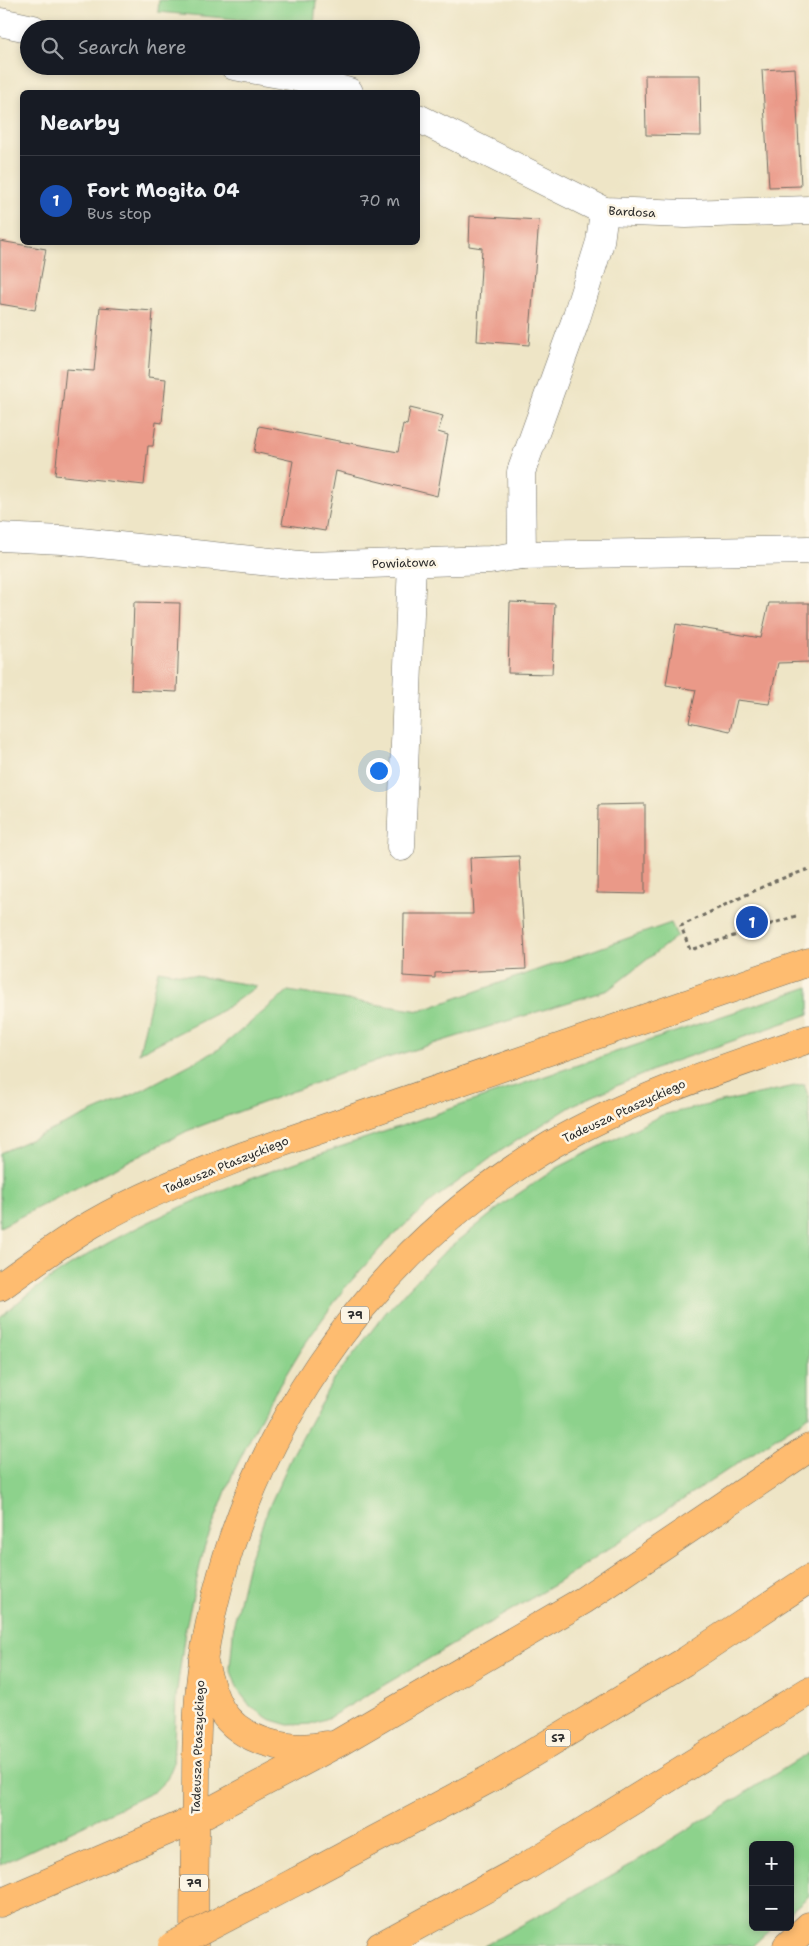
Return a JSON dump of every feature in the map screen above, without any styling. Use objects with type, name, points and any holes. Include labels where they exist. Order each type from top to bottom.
[{"type":"main road","name":"Tadeusza Ptaszyckiego","points":[[0,1287],[48,1252],[93,1223],[174,1184],[243,1156],[809,962]]},
{"type":"main road","name":"Tadeusza Ptaszyckiego","points":[[194,1946],[197,1720],[203,1658],[220,1581],[235,1533],[271,1446],[293,1405],[346,1325],[372,1294],[409,1256],[480,1193],[554,1144],[601,1119],[668,1089],[809,1039]]},
{"type":"main road","points":[[0,1903],[195,1819],[340,1742],[584,1600],[809,1448]]},
{"type":"main road","name":"S7","points":[[172,1946],[492,1777],[684,1662],[809,1579]]},
{"type":"main road","points":[[203,1658],[208,1680],[222,1711],[252,1737],[274,1745],[300,1748],[340,1742]]},
{"type":"main road","points":[[380,1946],[524,1868],[809,1691]]},
{"type":"main road","points":[[787,1946],[809,1926]]},
{"type":"street","points":[[0,22],[20,26]]},
{"type":"street","points":[[285,75],[342,90]]},
{"type":"street","name":"Bardosa","points":[[420,119],[604,211],[686,214],[809,210]]},
{"type":"street","points":[[522,555],[521,472],[575,322],[600,242],[604,211]]},
{"type":"street","name":"Powiatowa","points":[[0,538],[62,540],[310,566],[490,560],[522,555],[809,550]]},
{"type":"street","points":[[401,847],[412,562]]},
{"type":"path","points":[[796,916],[690,950],[681,926],[775,881],[809,869]]},
{"type":"green space","points":[[159,0],[316,0],[314,20],[247,20],[158,12]]},
{"type":"green space","points":[[671,923],[677,936],[608,990],[358,1067],[187,1131],[0,1227],[0,1153],[136,1093],[219,1049],[288,991],[420,1011]]},
{"type":"green space","points":[[158,970],[257,986],[223,1010],[139,1053]]},
{"type":"green space","points":[[809,987],[809,1014],[667,1064],[575,1104],[502,1150],[434,1199],[387,1241],[343,1290],[302,1348],[265,1409],[233,1473],[204,1548],[185,1631],[176,1697],[173,1765],[167,1779],[155,1791],[0,1865],[0,1317],[45,1282],[92,1252],[192,1202],[297,1162]]},
{"type":"green space","points":[[804,1084],[809,1098],[809,1416],[557,1583],[330,1717],[310,1724],[289,1725],[269,1719],[251,1707],[238,1690],[230,1668],[234,1623],[248,1563],[268,1509],[293,1454],[333,1380],[387,1311],[441,1255],[506,1202],[557,1168],[662,1115]]},
{"type":"green space","points":[[809,1753],[809,1896],[794,1909],[794,1841],[749,1841],[749,1931],[769,1931],[752,1946],[484,1946],[632,1864]]},
{"type":"building","points":[[795,68],[801,186],[769,187],[762,70]]},
{"type":"building","points":[[645,75],[700,75],[701,136],[646,135]]},
{"type":"building","points":[[470,216],[539,220],[529,345],[477,341],[482,248],[469,246]]},
{"type":"building","points":[[0,241],[46,249],[35,310],[0,304]]},
{"type":"building","points":[[100,307],[153,311],[148,377],[166,379],[162,423],[156,422],[153,446],[148,446],[144,485],[55,475],[66,369],[94,371]]},
{"type":"building","points":[[410,408],[443,416],[438,432],[448,435],[437,496],[336,471],[325,531],[282,524],[293,461],[254,452],[259,426],[398,452],[403,424],[407,425]]},
{"type":"building","points":[[134,602],[180,603],[177,692],[131,690]]},
{"type":"building","points":[[510,602],[555,604],[552,674],[508,673]]},
{"type":"building","points":[[769,603],[809,603],[809,662],[778,663],[769,704],[737,700],[730,731],[689,722],[696,690],[666,685],[676,624],[761,638]]},
{"type":"building","points":[[645,804],[645,894],[597,893],[598,805]]},
{"type":"building","points":[[519,856],[526,969],[435,973],[435,978],[403,976],[404,914],[473,914],[470,858]]},
{"type":"place","name":"Fort Mogiła 04","points":[[752,922]]}]
